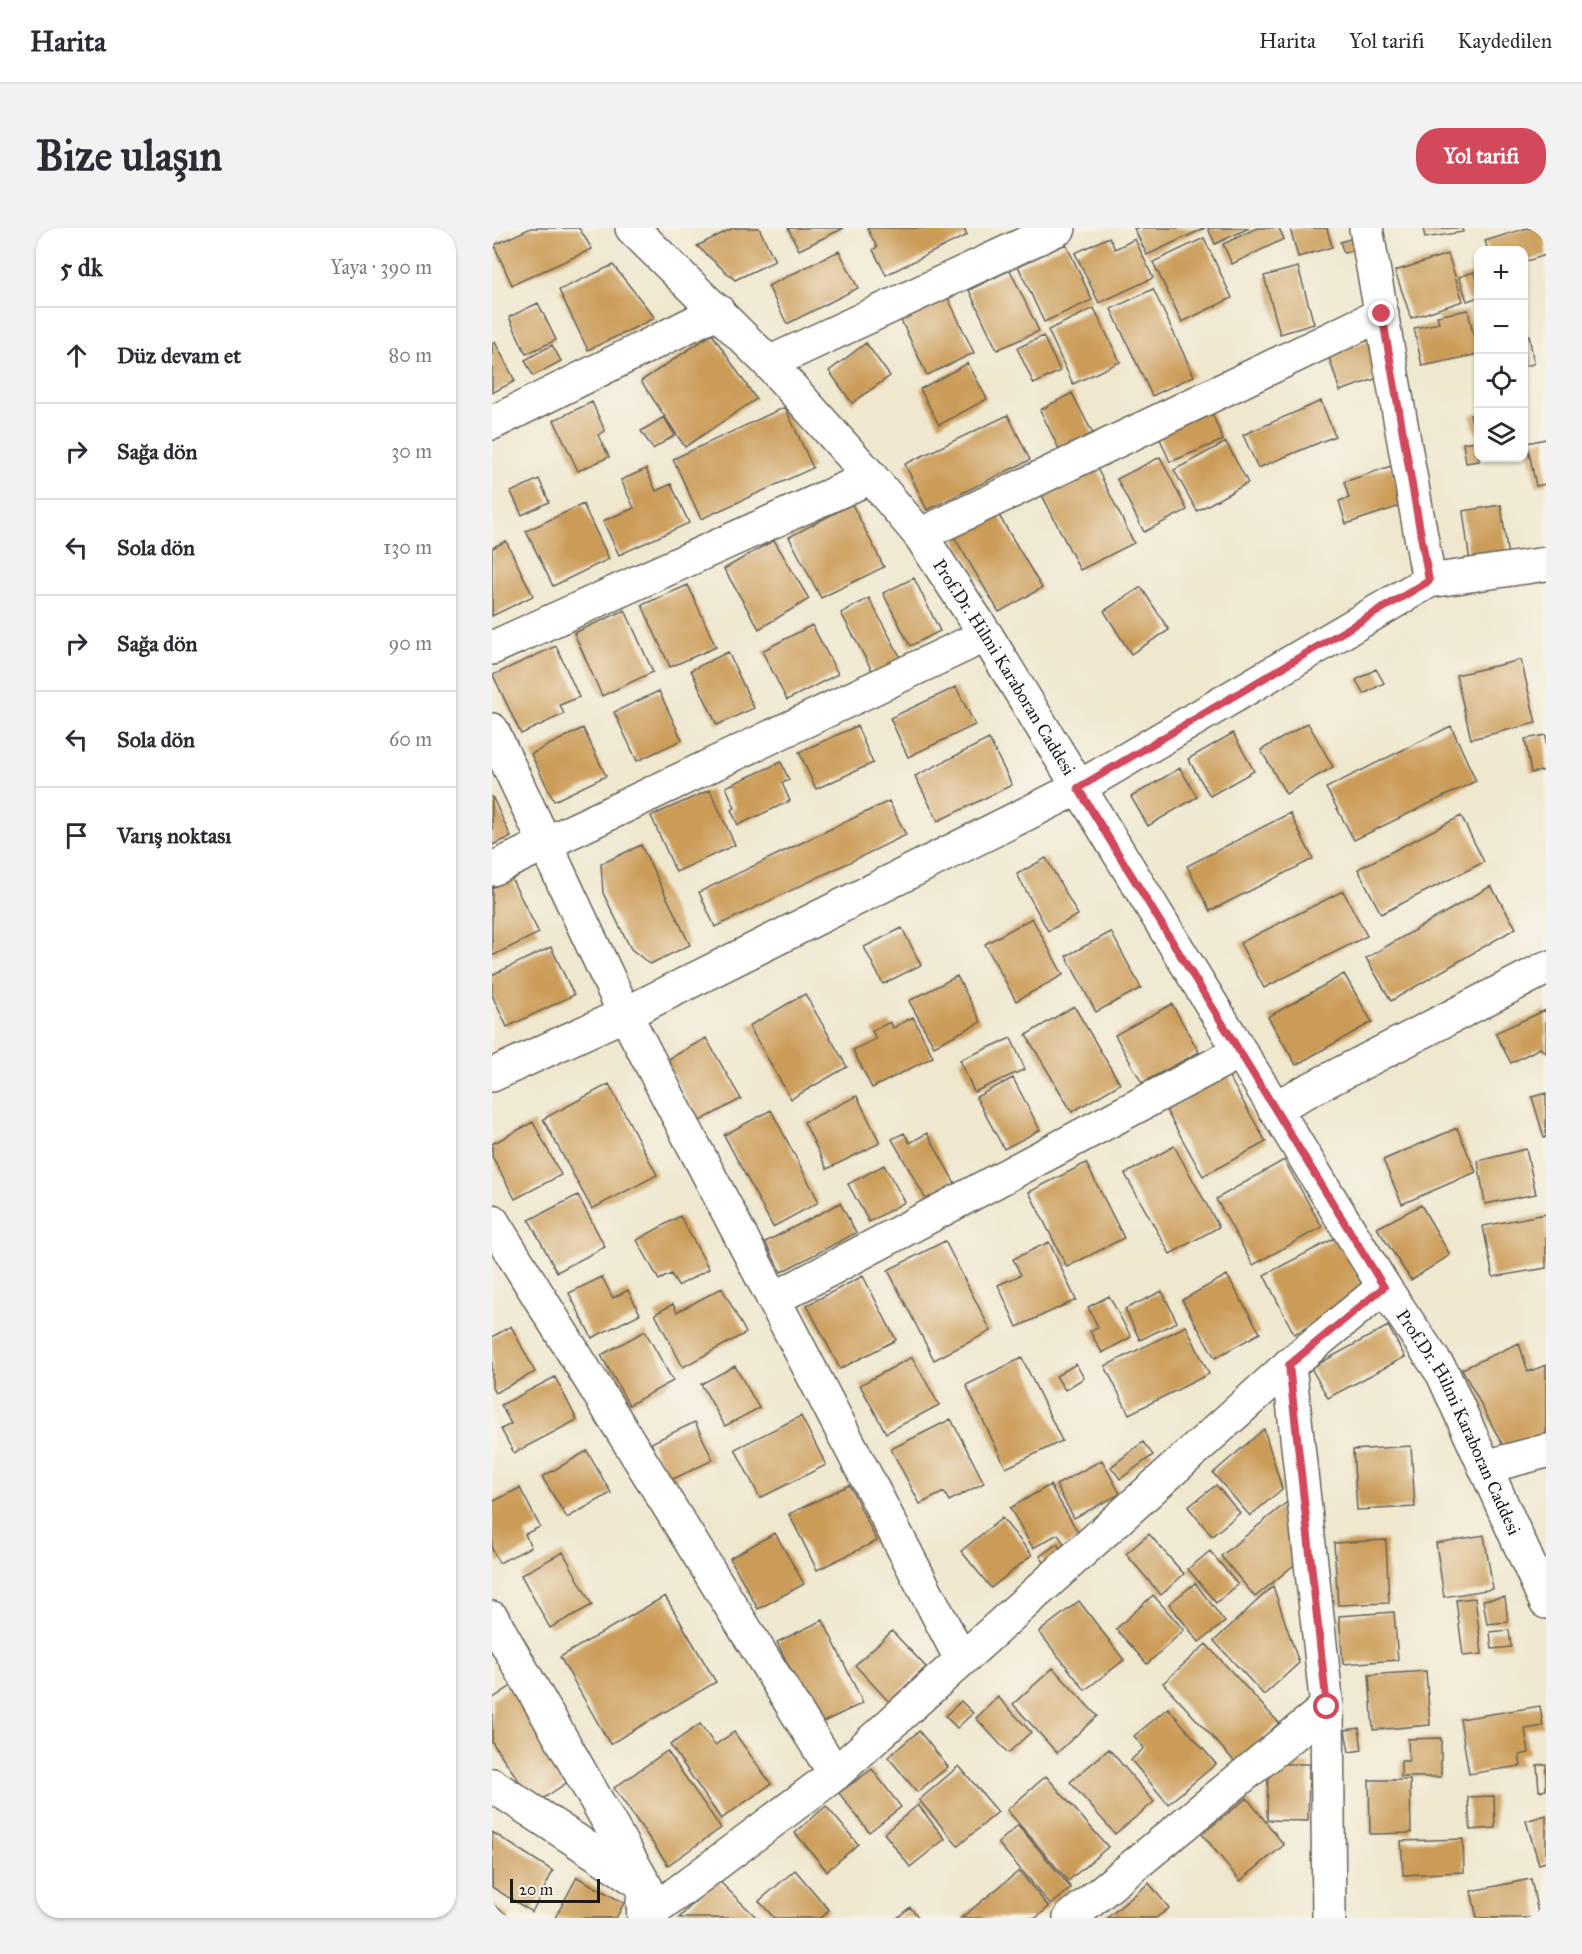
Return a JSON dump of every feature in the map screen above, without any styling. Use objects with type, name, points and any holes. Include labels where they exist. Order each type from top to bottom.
[{"type":"street","points":[[769,363],[1059,228]]},
{"type":"street","points":[[1366,228],[1429,581]]},
{"type":"street","name":"Prof.Dr. Hilmi Karaboran Caddesi","points":[[644,231],[769,363],[871,477],[920,535],[986,635],[1384,1287],[1443,1374],[1546,1602]]},
{"type":"street","points":[[492,423],[718,311]]},
{"type":"street","points":[[920,535],[1382,314]]},
{"type":"street","points":[[492,648],[871,477]]},
{"type":"street","points":[[492,1075],[625,1014],[1078,788],[1429,581],[1546,564]]},
{"type":"street","points":[[492,869],[986,635]]},
{"type":"street","points":[[492,730],[625,1014],[961,1659]]},
{"type":"street","points":[[1274,1108],[1546,968]]},
{"type":"street","points":[[774,1299],[1239,1052]]},
{"type":"street","points":[[492,1221],[836,1774]]},
{"type":"street","points":[[492,1618],[646,1887],[643,1900],[644,1918],[836,1774],[1289,1365],[1384,1287]]},
{"type":"street","points":[[1289,1365],[1327,1707],[1327,1916]]},
{"type":"street","points":[[1485,1467],[1546,1451]]},
{"type":"street","points":[[1070,1918],[1327,1707]]},
{"type":"street","points":[[492,1785],[646,1887]]},
{"type":"building","points":[[531,228],[579,228],[592,249],[512,285],[494,245]]},
{"type":"building","points":[[733,228],[759,228],[775,261],[735,280],[697,246]]},
{"type":"building","points":[[788,228],[844,228],[799,250]]},
{"type":"building","points":[[867,228],[964,228],[967,235],[886,275],[873,250],[877,247]]},
{"type":"building","points":[[1134,228],[1205,228],[1147,255]]},
{"type":"building","points":[[1208,228],[1249,228],[1215,244]]},
{"type":"building","points":[[1257,228],[1279,228],[1284,239],[1232,264],[1223,244]]},
{"type":"building","points":[[1290,228],[1327,228],[1332,247],[1298,257]]},
{"type":"building","points":[[1423,228],[1462,228],[1463,232],[1425,238]]},
{"type":"building","points":[[1527,228],[1546,228],[1546,255],[1528,261],[1528,246],[1487,246],[1485,241]]},
{"type":"building","points":[[1360,236],[1363,247],[1344,253],[1340,242]]},
{"type":"building","points":[[1109,237],[1115,249],[1135,239],[1153,278],[1099,303],[1075,253]]},
{"type":"building","points":[[1204,238],[1232,298],[1182,322],[1153,262]]},
{"type":"building","points":[[1066,244],[1092,300],[1044,322],[1018,266]]},
{"type":"building","points":[[839,251],[858,288],[787,324],[768,286]]},
{"type":"building","points":[[1448,254],[1463,301],[1411,318],[1395,271]]},
{"type":"building","points":[[613,265],[655,318],[588,350],[559,290]]},
{"type":"building","points":[[1298,267],[1314,324],[1280,334],[1264,276]]},
{"type":"building","points":[[1010,270],[1039,331],[997,350],[969,290]]},
{"type":"building","points":[[1474,272],[1474,299],[1467,301],[1459,277]]},
{"type":"building","points":[[1153,289],[1194,376],[1152,396],[1111,309]]},
{"type":"building","points":[[948,298],[974,353],[927,375],[901,320]]},
{"type":"building","points":[[538,303],[556,340],[526,354],[509,317]]},
{"type":"building","points":[[1094,308],[1120,362],[1073,384],[1048,330]]},
{"type":"building","points":[[1468,310],[1474,334],[1474,355],[1422,366],[1414,328],[1439,323],[1437,316]]},
{"type":"building","points":[[712,334],[756,399],[685,447],[641,381]]},
{"type":"building","points":[[1528,335],[1534,364],[1528,365],[1528,354]]},
{"type":"building","points":[[1043,336],[1060,371],[1034,384],[1017,348]]},
{"type":"building","points":[[1375,338],[1387,375],[1340,391],[1328,354]]},
{"type":"building","points":[[495,342],[515,381],[492,393],[492,344]]},
{"type":"building","points":[[866,343],[890,376],[852,403],[829,371]]},
{"type":"building","points":[[552,345],[561,361],[533,376],[525,360]]},
{"type":"building","points":[[968,363],[987,399],[939,425],[920,389]]},
{"type":"building","points":[[1072,393],[1093,434],[1060,451],[1040,410]]},
{"type":"building","points":[[1321,401],[1335,436],[1258,468],[1243,435]]},
{"type":"building","points":[[592,402],[605,431],[598,435],[609,457],[578,471],[554,420]]},
{"type":"building","points":[[1208,403],[1223,440],[1170,462],[1154,425]]},
{"type":"building","points":[[785,407],[813,468],[701,519],[673,459]]},
{"type":"building","points":[[1474,414],[1474,429],[1470,415]]},
{"type":"building","points":[[1008,415],[1030,460],[927,510],[905,464]]},
{"type":"building","points":[[664,417],[675,435],[653,449],[641,431]]},
{"type":"building","points":[[1546,439],[1546,484],[1536,486],[1528,443]]},
{"type":"building","points":[[1474,441],[1474,462],[1466,463],[1463,443]]},
{"type":"building","points":[[1226,442],[1248,483],[1197,511],[1174,470]]},
{"type":"building","points":[[1160,457],[1187,510],[1144,532],[1117,479]]},
{"type":"building","points":[[1094,462],[1134,543],[1080,570],[1039,489]]},
{"type":"building","points":[[1391,466],[1403,505],[1346,524],[1339,501],[1349,498],[1344,482]]},
{"type":"building","points":[[646,469],[656,491],[671,484],[689,523],[619,555],[603,521],[634,508],[621,480]]},
{"type":"building","points":[[539,479],[549,502],[522,515],[511,492]]},
{"type":"building","points":[[583,504],[609,559],[553,586],[526,531]]},
{"type":"building","points":[[852,504],[884,567],[821,598],[789,537]]},
{"type":"building","points":[[1501,505],[1508,558],[1470,563],[1463,511]]},
{"type":"building","points":[[994,507],[1042,588],[999,612],[951,532]]},
{"type":"building","points":[[774,540],[809,599],[759,629],[724,569]]},
{"type":"building","points":[[506,541],[533,596],[492,616],[492,548]]},
{"type":"building","points":[[914,578],[940,631],[910,646],[883,593]]},
{"type":"building","points":[[688,585],[716,647],[670,667],[642,605]]},
{"type":"building","points":[[1141,587],[1169,630],[1131,654],[1104,611]]},
{"type":"building","points":[[869,598],[903,662],[875,676],[841,613]]},
{"type":"building","points":[[625,610],[653,672],[602,696],[574,633]]},
{"type":"building","points":[[812,625],[838,674],[787,700],[762,651]]},
{"type":"building","points":[[556,646],[579,697],[560,705],[564,714],[521,734],[493,675]]},
{"type":"building","points":[[728,652],[754,708],[717,725],[691,670]]},
{"type":"building","points":[[1521,660],[1536,723],[1471,739],[1456,675]]},
{"type":"building","points":[[1376,669],[1384,683],[1364,694],[1356,680]]},
{"type":"building","points":[[956,687],[975,725],[908,757],[890,718]]},
{"type":"building","points":[[659,691],[682,740],[637,761],[614,712]]},
{"type":"building","points":[[1308,723],[1333,767],[1286,794],[1261,750]]},
{"type":"building","points":[[857,726],[873,763],[816,789],[799,752]]},
{"type":"building","points":[[1451,726],[1476,781],[1354,840],[1326,788]]},
{"type":"building","points":[[583,728],[606,776],[554,801],[531,754]]},
{"type":"building","points":[[1233,733],[1254,771],[1210,796],[1188,759]]},
{"type":"building","points":[[1546,735],[1546,770],[1531,773],[1525,739]]},
{"type":"building","points":[[989,739],[1012,785],[938,821],[915,776]]},
{"type":"building","points":[[781,762],[789,780],[782,783],[790,801],[738,825],[731,810],[735,808],[726,787]]},
{"type":"building","points":[[1180,768],[1197,797],[1148,826],[1131,797]]},
{"type":"building","points":[[710,790],[735,845],[676,872],[651,816]]},
{"type":"building","points":[[492,796],[511,837],[492,845]]},
{"type":"building","points":[[889,801],[906,835],[715,927],[699,892]]},
{"type":"building","points":[[1290,813],[1313,859],[1210,911],[1187,866]]},
{"type":"building","points":[[1461,816],[1484,862],[1381,914],[1358,869]]},
{"type":"building","points":[[641,845],[690,945],[650,964],[631,949],[603,893],[601,864]]},
{"type":"building","points":[[1046,858],[1078,915],[1048,931],[1017,874]]},
{"type":"building","points":[[511,878],[539,933],[492,956],[492,888]]},
{"type":"building","points":[[1491,886],[1516,928],[1391,1001],[1366,958]]},
{"type":"building","points":[[1343,891],[1367,936],[1264,988],[1240,943]]},
{"type":"building","points":[[1032,918],[1063,975],[1016,1001],[985,944]]},
{"type":"building","points":[[902,928],[921,965],[883,984],[864,947]]},
{"type":"building","points":[[1111,932],[1141,988],[1096,1012],[1066,956]]},
{"type":"building","points":[[551,947],[574,995],[507,1027],[492,995],[492,975]]},
{"type":"building","points":[[1344,974],[1372,1022],[1296,1065],[1268,1017]]},
{"type":"building","points":[[957,976],[981,1022],[934,1046],[909,1001]]},
{"type":"building","points":[[805,994],[847,1067],[791,1099],[749,1026]]},
{"type":"building","points":[[1172,1004],[1199,1052],[1142,1083],[1115,1035]]},
{"type":"building","points":[[1074,1006],[1120,1084],[1072,1112],[1026,1035]]},
{"type":"building","points":[[1546,1010],[1546,1053],[1540,1048],[1511,1063],[1495,1033]]},
{"type":"building","points":[[913,1017],[933,1057],[872,1088],[853,1050],[876,1039],[872,1031],[890,1022],[893,1028]]},
{"type":"building","points":[[706,1038],[741,1099],[700,1121],[665,1061]]},
{"type":"building","points":[[1011,1038],[1025,1069],[974,1092],[960,1060]]},
{"type":"building","points":[[1228,1075],[1266,1142],[1203,1176],[1166,1110]]},
{"type":"building","points":[[1013,1078],[1040,1130],[1004,1149],[976,1097]]},
{"type":"building","points":[[609,1084],[657,1175],[592,1209],[543,1119]]},
{"type":"building","points":[[1546,1093],[1546,1137],[1544,1138],[1532,1097]]},
{"type":"building","points":[[857,1096],[880,1143],[827,1169],[804,1122]]},
{"type":"building","points":[[771,1110],[819,1202],[773,1227],[724,1135]]},
{"type":"building","points":[[533,1122],[561,1175],[515,1199],[492,1156],[492,1144]]},
{"type":"building","points":[[1457,1128],[1476,1172],[1402,1204],[1383,1160]]},
{"type":"building","points":[[904,1133],[910,1143],[927,1133],[956,1185],[927,1201],[892,1139]]},
{"type":"building","points":[[1174,1146],[1219,1227],[1170,1254],[1125,1174]]},
{"type":"building","points":[[1526,1149],[1536,1194],[1485,1204],[1478,1161]]},
{"type":"building","points":[[1284,1160],[1322,1227],[1253,1265],[1216,1199]]},
{"type":"building","points":[[1086,1163],[1124,1238],[1067,1267],[1029,1192]]},
{"type":"building","points":[[884,1165],[905,1202],[869,1222],[848,1184]]},
{"type":"building","points":[[578,1195],[605,1247],[557,1272],[529,1220]]},
{"type":"building","points":[[840,1203],[856,1233],[781,1272],[765,1242]]},
{"type":"building","points":[[1421,1205],[1450,1255],[1411,1280],[1377,1228]]},
{"type":"building","points":[[1546,1214],[1546,1268],[1493,1277],[1483,1226]]},
{"type":"building","points":[[680,1216],[709,1269],[678,1286],[671,1274],[659,1280],[637,1240]]},
{"type":"building","points":[[1337,1237],[1368,1296],[1294,1334],[1264,1275]]},
{"type":"building","points":[[945,1241],[991,1331],[934,1360],[888,1270]]},
{"type":"building","points":[[1049,1242],[1076,1300],[1017,1327],[998,1285],[1021,1275],[1013,1259]]},
{"type":"building","points":[[1227,1275],[1260,1333],[1215,1358],[1182,1300]]},
{"type":"building","points":[[863,1276],[896,1340],[840,1369],[807,1305]]},
{"type":"building","points":[[602,1277],[613,1298],[628,1290],[640,1314],[592,1338],[569,1293]]},
{"type":"building","points":[[722,1288],[746,1333],[683,1367],[655,1314],[673,1304],[677,1312]]},
{"type":"building","points":[[1162,1291],[1177,1322],[1140,1340],[1125,1309]]},
{"type":"building","points":[[1109,1296],[1131,1337],[1102,1353],[1090,1331],[1098,1327],[1088,1307]]},
{"type":"building","points":[[511,1326],[535,1372],[495,1393],[492,1388],[492,1337]]},
{"type":"building","points":[[1186,1326],[1209,1374],[1129,1414],[1105,1366]]},
{"type":"building","points":[[1388,1326],[1405,1357],[1328,1398],[1311,1368]]},
{"type":"building","points":[[645,1331],[673,1381],[629,1405],[601,1355]]},
{"type":"building","points":[[1519,1343],[1528,1372],[1546,1365],[1546,1441],[1507,1453],[1462,1369]]},
{"type":"building","points":[[912,1357],[939,1405],[886,1433],[860,1385]]},
{"type":"building","points":[[1022,1358],[1062,1441],[1006,1468],[966,1385]]},
{"type":"building","points":[[1076,1364],[1084,1378],[1065,1390],[1056,1376]]},
{"type":"building","points":[[735,1366],[759,1408],[725,1426],[701,1384]]},
{"type":"building","points":[[555,1377],[577,1420],[514,1453],[501,1429],[511,1424],[501,1405]]},
{"type":"building","points":[[801,1416],[826,1465],[760,1498],[735,1449]]},
{"type":"building","points":[[951,1419],[984,1483],[949,1501],[944,1492],[920,1504],[891,1449]]},
{"type":"building","points":[[695,1422],[713,1460],[669,1481],[651,1443]]},
{"type":"building","points":[[1264,1429],[1282,1489],[1250,1516],[1213,1473]]},
{"type":"building","points":[[1143,1442],[1153,1455],[1120,1479],[1111,1467]]},
{"type":"building","points":[[1411,1446],[1415,1507],[1357,1510],[1353,1450]]},
{"type":"building","points":[[587,1451],[611,1493],[567,1518],[542,1477]]},
{"type":"building","points":[[1102,1460],[1120,1494],[1074,1518],[1056,1485]]},
{"type":"building","points":[[849,1485],[877,1541],[817,1570],[789,1514]]},
{"type":"building","points":[[1050,1485],[1081,1537],[1065,1546],[1058,1534],[1033,1548],[1010,1508]]},
{"type":"building","points":[[1216,1485],[1240,1513],[1212,1536],[1188,1507]]},
{"type":"building","points":[[520,1488],[540,1527],[525,1534],[531,1547],[499,1563],[492,1549],[492,1502]]},
{"type":"building","points":[[1292,1498],[1306,1555],[1255,1597],[1221,1556]]},
{"type":"building","points":[[1002,1518],[1032,1555],[991,1588],[961,1551]]},
{"type":"building","points":[[775,1533],[804,1584],[758,1609],[730,1558]]},
{"type":"building","points":[[1149,1534],[1184,1574],[1161,1595],[1126,1554]]},
{"type":"building","points":[[1484,1535],[1493,1589],[1444,1597],[1436,1543]]},
{"type":"building","points":[[1386,1540],[1389,1603],[1338,1605],[1334,1543]]},
{"type":"building","points":[[1057,1544],[1065,1556],[1048,1568],[1040,1556]]},
{"type":"building","points":[[1210,1551],[1238,1585],[1216,1603],[1188,1569]]},
{"type":"building","points":[[563,1552],[592,1605],[550,1628],[521,1575]]},
{"type":"building","points":[[1195,1583],[1225,1622],[1199,1642],[1169,1604]]},
{"type":"building","points":[[1273,1586],[1299,1663],[1264,1695],[1214,1641]]},
{"type":"building","points":[[1153,1595],[1184,1630],[1147,1664],[1116,1629]]},
{"type":"building","points":[[665,1596],[716,1682],[610,1744],[560,1657]]},
{"type":"building","points":[[1505,1597],[1508,1622],[1487,1624],[1483,1600]]},
{"type":"building","points":[[1475,1598],[1482,1654],[1463,1656],[1456,1600]]},
{"type":"building","points":[[1079,1601],[1124,1660],[1085,1690],[1039,1632]]},
{"type":"building","points":[[1394,1612],[1398,1660],[1343,1664],[1339,1616]]},
{"type":"building","points":[[823,1620],[863,1703],[817,1725],[777,1642]]},
{"type":"building","points":[[1509,1630],[1511,1647],[1492,1649],[1490,1632]]},
{"type":"building","points":[[892,1631],[926,1667],[889,1702],[855,1665]]},
{"type":"building","points":[[1206,1644],[1279,1723],[1236,1763],[1163,1683]]},
{"type":"building","points":[[1053,1668],[1097,1716],[1057,1753],[1013,1704]]},
{"type":"building","points":[[1426,1671],[1430,1725],[1373,1730],[1369,1675]]},
{"type":"building","points":[[513,1685],[575,1777],[535,1804],[492,1742],[492,1699]]},
{"type":"building","points":[[998,1697],[1031,1732],[1008,1753],[976,1718]]},
{"type":"building","points":[[961,1701],[973,1713],[957,1728],[945,1716]]},
{"type":"building","points":[[1540,1706],[1543,1726],[1525,1729],[1529,1753],[1519,1755],[1521,1766],[1469,1774],[1460,1719]]},
{"type":"building","points":[[1168,1708],[1216,1764],[1168,1804],[1131,1760],[1144,1748],[1134,1736]]},
{"type":"building","points":[[700,1724],[715,1745],[734,1732],[771,1784],[721,1819],[670,1745]]},
{"type":"building","points":[[1359,1728],[1362,1750],[1349,1752],[1345,1730]]},
{"type":"building","points":[[919,1731],[948,1767],[917,1792],[888,1757]]},
{"type":"building","points":[[1441,1738],[1441,1777],[1401,1777],[1401,1761],[1409,1761],[1408,1739]]},
{"type":"building","points":[[1109,1749],[1154,1802],[1115,1834],[1070,1782]]},
{"type":"building","points":[[667,1751],[721,1828],[668,1865],[614,1788]]},
{"type":"building","points":[[1268,1764],[1309,1764],[1308,1821],[1267,1820]]},
{"type":"building","points":[[1546,1764],[1546,1790],[1539,1791],[1537,1765]]},
{"type":"building","points":[[959,1766],[998,1812],[958,1846],[919,1800]]},
{"type":"building","points":[[872,1769],[901,1807],[869,1832],[839,1793]]},
{"type":"building","points":[[1046,1776],[1108,1847],[1068,1881],[1007,1810]]},
{"type":"building","points":[[1369,1780],[1410,1780],[1411,1833],[1370,1834]]},
{"type":"building","points":[[1494,1796],[1495,1828],[1470,1830],[1468,1797]]},
{"type":"building","points":[[1247,1798],[1284,1845],[1240,1881],[1202,1834]]},
{"type":"building","points":[[918,1805],[945,1839],[910,1867],[884,1833]]},
{"type":"building","points":[[826,1806],[858,1844],[827,1871],[795,1833]]},
{"type":"building","points":[[1546,1815],[1546,1862],[1539,1864],[1526,1821]]},
{"type":"building","points":[[1018,1825],[1071,1888],[1051,1905],[998,1843]]},
{"type":"building","points":[[492,1832],[553,1871],[532,1912],[492,1887]]},
{"type":"building","points":[[1463,1839],[1464,1872],[1403,1875],[1401,1841]]},
{"type":"building","points":[[795,1870],[829,1910],[820,1918],[774,1918],[759,1901]]},
{"type":"building","points":[[1019,1871],[1049,1907],[1036,1918],[961,1918]]},
{"type":"building","points":[[577,1877],[624,1903],[616,1918],[555,1918]]},
{"type":"building","points":[[717,1879],[757,1918],[679,1918]]},
{"type":"building","points":[[1531,1879],[1539,1918],[1477,1918],[1471,1891]]},
{"type":"building","points":[[1149,1883],[1169,1908],[1156,1918],[1107,1918]]},
{"type":"building","points":[[492,1904],[511,1918],[492,1918]]},
{"type":"building","points":[[910,1907],[919,1918],[897,1918]]},
{"type":"route","points":[[1327,1707],[1289,1365],[1384,1287],[1078,788],[1429,581],[1382,314]]}]
